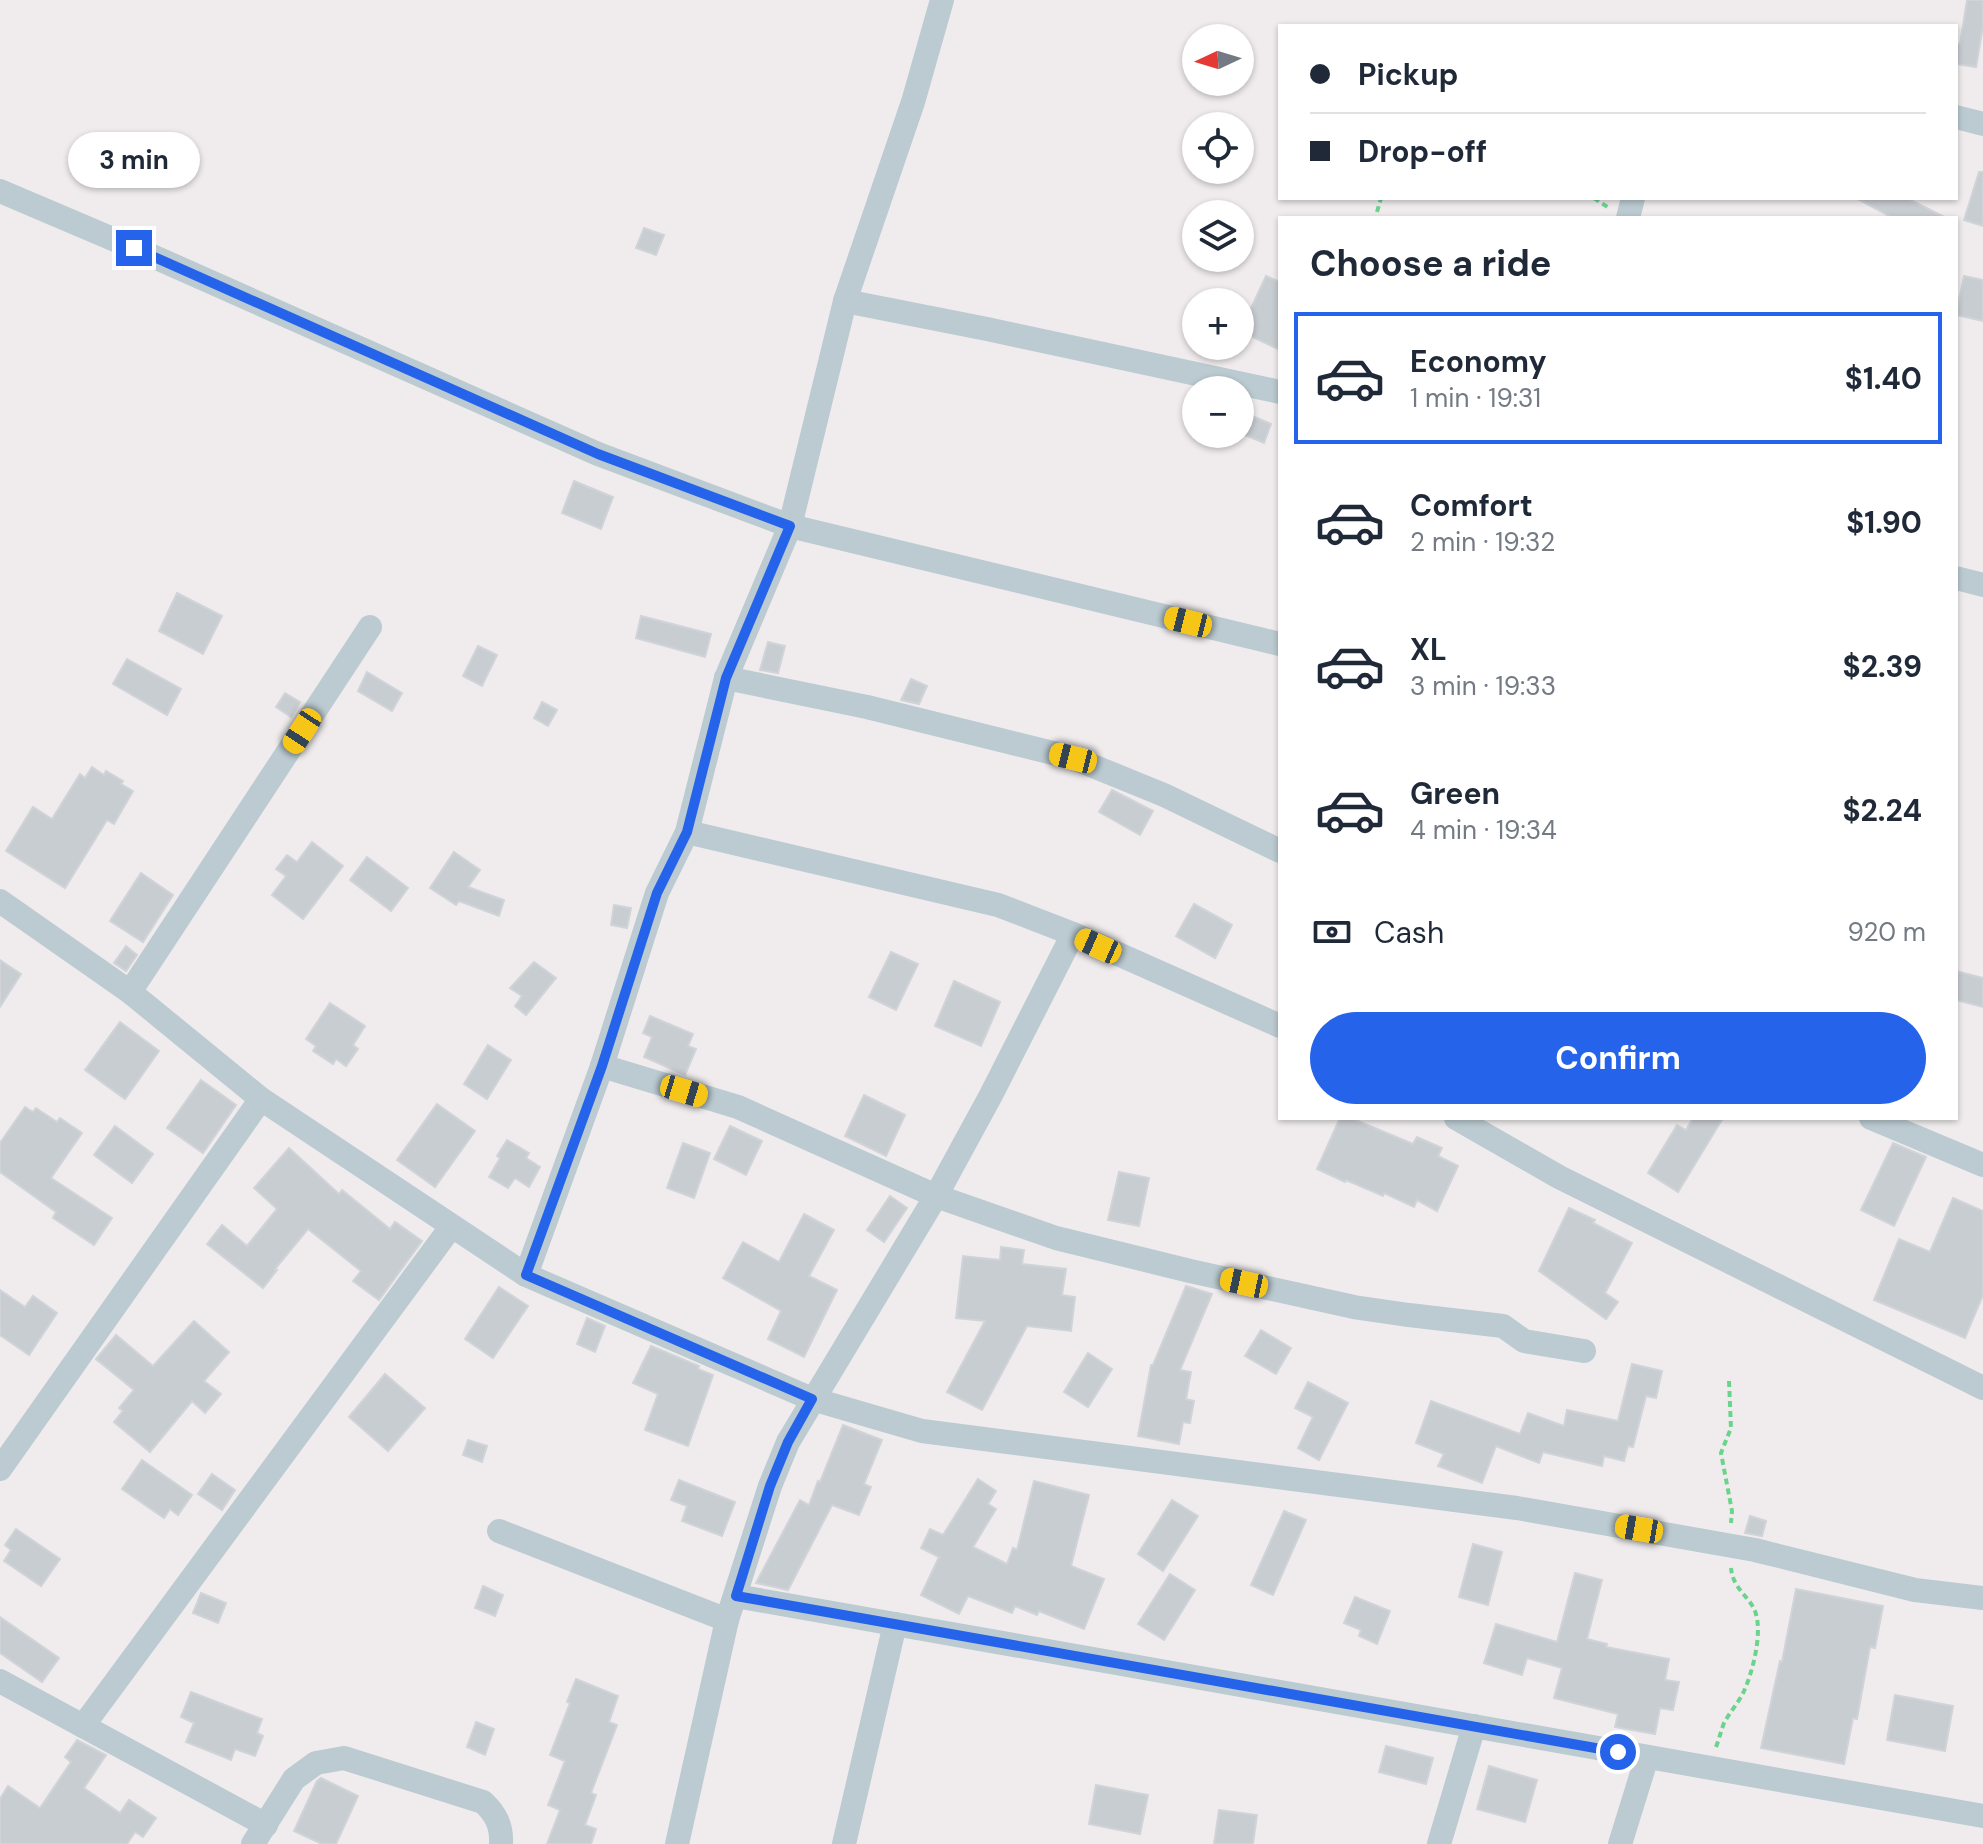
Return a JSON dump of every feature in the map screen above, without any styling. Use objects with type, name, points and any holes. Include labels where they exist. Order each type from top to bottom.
[{"type":"street","points":[[526,1275],[602,1066],[657,893],[687,832],[726,678],[790,526],[845,301],[913,102],[942,0]]},
{"type":"street","points":[[1958,118],[1983,124]]},
{"type":"street","points":[[0,191],[598,454],[790,526],[1278,644]]},
{"type":"street","points":[[845,301],[1278,392]]},
{"type":"street","points":[[1958,579],[1983,585]]},
{"type":"street","points":[[130,992],[370,627]]},
{"type":"street","points":[[726,678],[867,707],[1073,758],[1164,795],[1278,850]]},
{"type":"street","points":[[687,832],[998,905],[1073,934],[1278,1025]]},
{"type":"street","points":[[0,901],[130,992],[261,1099],[526,1275],[812,1399],[922,1431],[1517,1508],[1755,1550],[1915,1590],[1983,1598]]},
{"type":"street","points":[[677,1844],[727,1620],[770,1486],[788,1442],[936,1196],[1073,934]]},
{"type":"street","points":[[602,1066],[738,1107],[936,1196],[1056,1238],[1354,1307],[1503,1326],[1524,1341],[1584,1351]]},
{"type":"street","points":[[0,1469],[261,1099]]},
{"type":"street","points":[[1459,1120],[1559,1177],[1983,1388]]},
{"type":"street","points":[[1876,1120],[1983,1165]]},
{"type":"street","points":[[83,1726],[451,1227]]},
{"type":"street","points":[[499,1531],[727,1620]]},
{"type":"street","points":[[736,1596],[1983,1816]]},
{"type":"street","points":[[844,1844],[895,1624]]},
{"type":"street","points":[[0,1681],[83,1726],[260,1834],[294,1779],[316,1763],[344,1758],[483,1802],[494,1812],[502,1833],[501,1844]]},
{"type":"street","points":[[1439,1844],[1474,1726]]},
{"type":"street","points":[[1620,1844],[1647,1757]]},
{"type":"path","points":[[1377,212],[1380,200]]},
{"type":"path","points":[[1708,1768],[1724,1724],[1744,1691],[1756,1654],[1758,1628],[1755,1610],[1742,1595],[1732,1575],[1729,1545],[1732,1511],[1721,1453],[1731,1428],[1729,1381]]},
{"type":"building","points":[[1967,0],[1983,0],[1983,26],[1976,67],[1958,64]]},
{"type":"building","points":[[1979,172],[1983,172],[1983,226],[1964,220]]},
{"type":"building","points":[[1860,200],[1911,200],[1942,216],[1889,216]]},
{"type":"building","points":[[644,228],[664,235],[656,255],[636,248]]},
{"type":"building","points":[[1266,276],[1278,281],[1278,349],[1254,338],[1254,302]]},
{"type":"building","points":[[1964,276],[1983,280],[1983,321],[1958,315]]},
{"type":"building","points":[[1254,417],[1271,424],[1264,443],[1254,439]]},
{"type":"building","points":[[574,481],[613,497],[601,529],[562,513]]},
{"type":"building","points":[[177,593],[222,616],[203,654],[159,631]]},
{"type":"building","points":[[641,616],[711,634],[705,657],[636,638]]},
{"type":"building","points":[[768,642],[785,646],[778,673],[760,670]]},
{"type":"building","points":[[478,646],[497,655],[482,686],[463,676]]},
{"type":"building","points":[[127,659],[181,689],[167,715],[113,684]]},
{"type":"building","points":[[367,672],[402,693],[392,711],[358,691]]},
{"type":"building","points":[[911,679],[927,686],[919,704],[901,700]]},
{"type":"building","points":[[285,693],[300,702],[291,717],[276,707]]},
{"type":"building","points":[[542,702],[557,710],[548,726],[534,718]]},
{"type":"building","points":[[92,767],[104,775],[106,771],[133,791],[114,824],[107,820],[65,888],[6,851],[33,807],[52,819],[80,774],[85,778]]},
{"type":"building","points":[[1112,790],[1153,811],[1140,835],[1099,812]]},
{"type":"building","points":[[312,842],[343,866],[303,919],[272,895],[286,876],[276,869],[287,855],[297,862]]},
{"type":"building","points":[[454,852],[480,870],[468,887],[504,900],[499,916],[459,901],[456,905],[430,888]]},
{"type":"building","points":[[367,857],[408,888],[391,911],[350,880]]},
{"type":"building","points":[[141,873],[173,895],[143,942],[110,921]]},
{"type":"building","points":[[1194,904],[1232,925],[1215,958],[1176,936]]},
{"type":"building","points":[[614,905],[631,908],[627,928],[611,925]]},
{"type":"building","points":[[126,946],[137,955],[126,971],[114,963]]},
{"type":"building","points":[[891,952],[918,964],[896,1010],[869,997]]},
{"type":"building","points":[[0,960],[21,974],[0,1007]]},
{"type":"building","points":[[534,962],[556,978],[526,1015],[515,1006],[522,996],[510,988]]},
{"type":"building","points":[[1958,972],[1983,978],[1983,1007],[1958,1001]]},
{"type":"building","points":[[954,981],[1000,1002],[981,1046],[935,1026]]},
{"type":"building","points":[[330,1003],[365,1026],[353,1045],[358,1049],[346,1066],[336,1059],[333,1064],[313,1051],[316,1046],[306,1039]]},
{"type":"building","points":[[650,1016],[693,1034],[688,1046],[696,1049],[685,1075],[644,1057],[652,1037],[643,1033]]},
{"type":"building","points":[[120,1022],[159,1051],[125,1099],[85,1070]]},
{"type":"building","points":[[488,1045],[511,1060],[487,1099],[464,1084]]},
{"type":"building","points":[[201,1080],[236,1105],[203,1153],[167,1128]]},
{"type":"building","points":[[864,1095],[905,1115],[886,1156],[845,1136]]},
{"type":"building","points":[[437,1104],[475,1131],[435,1187],[397,1160]]},
{"type":"building","points":[[25,1107],[33,1112],[36,1108],[57,1122],[60,1118],[82,1133],[51,1178],[112,1218],[94,1245],[53,1218],[56,1212],[0,1172],[0,1143]]},
{"type":"building","points":[[1339,1120],[1356,1120],[1413,1144],[1417,1137],[1442,1148],[1438,1156],[1458,1166],[1437,1211],[1417,1200],[1414,1207],[1317,1169]]},
{"type":"building","points":[[1692,1120],[1722,1120],[1678,1192],[1648,1173],[1677,1125],[1686,1130]]},
{"type":"building","points":[[115,1126],[153,1154],[132,1183],[94,1155]]},
{"type":"building","points":[[730,1126],[762,1141],[746,1175],[714,1159]]},
{"type":"building","points":[[507,1140],[529,1153],[526,1158],[540,1167],[529,1187],[515,1178],[508,1188],[489,1177]]},
{"type":"building","points":[[683,1143],[710,1153],[694,1198],[667,1188]]},
{"type":"building","points":[[1893,1143],[1926,1157],[1894,1226],[1861,1210]]},
{"type":"building","points":[[289,1148],[339,1194],[342,1190],[390,1229],[395,1222],[422,1241],[379,1300],[353,1281],[361,1271],[308,1229],[263,1288],[207,1244],[222,1225],[247,1246],[277,1209],[254,1188]]},
{"type":"building","points":[[1119,1172],[1149,1178],[1139,1226],[1108,1220]]},
{"type":"building","points":[[890,1196],[907,1208],[884,1242],[867,1230]]},
{"type":"building","points":[[1953,1198],[1983,1211],[1983,1295],[1965,1338],[1874,1300],[1899,1239],[1930,1252]]},
{"type":"building","points":[[1569,1208],[1632,1243],[1605,1293],[1618,1302],[1606,1319],[1539,1271]]},
{"type":"building","points":[[804,1214],[834,1230],[809,1276],[837,1290],[804,1357],[768,1339],[781,1311],[723,1278],[743,1242],[779,1262]]},
{"type":"building","points":[[1001,1247],[1024,1250],[1022,1264],[1066,1269],[1062,1295],[1075,1297],[1071,1331],[1027,1326],[982,1410],[947,1392],[985,1321],[956,1318],[963,1256],[1000,1260]]},
{"type":"building","points":[[1186,1286],[1212,1294],[1180,1370],[1191,1372],[1186,1399],[1194,1401],[1190,1423],[1183,1422],[1179,1444],[1138,1436],[1151,1365]]},
{"type":"building","points":[[499,1287],[528,1306],[493,1358],[465,1339]]},
{"type":"building","points":[[0,1290],[25,1307],[33,1296],[57,1313],[29,1355],[0,1335]]},
{"type":"building","points":[[587,1318],[605,1326],[595,1352],[577,1344]]},
{"type":"building","points":[[194,1321],[229,1352],[204,1381],[221,1394],[205,1413],[192,1401],[150,1452],[114,1422],[123,1411],[119,1408],[134,1390],[96,1359],[116,1335],[153,1366]]},
{"type":"building","points":[[1261,1330],[1291,1348],[1276,1374],[1245,1356]]},
{"type":"building","points":[[651,1346],[713,1375],[688,1446],[645,1430],[658,1394],[633,1383]]},
{"type":"building","points":[[1088,1353],[1112,1369],[1088,1407],[1064,1392]]},
{"type":"building","points":[[1632,1364],[1662,1371],[1656,1398],[1646,1396],[1633,1447],[1628,1446],[1624,1461],[1604,1456],[1602,1466],[1543,1452],[1539,1463],[1496,1446],[1482,1483],[1438,1466],[1444,1454],[1416,1443],[1431,1401],[1520,1434],[1528,1413],[1564,1426],[1567,1410],[1618,1421]]},
{"type":"building","points":[[385,1374],[425,1408],[388,1451],[349,1417]]},
{"type":"building","points":[[1308,1382],[1348,1403],[1319,1460],[1298,1448],[1313,1417],[1295,1408]]},
{"type":"building","points":[[843,1425],[882,1440],[864,1484],[871,1487],[859,1515],[832,1505],[788,1590],[756,1583],[800,1500],[809,1505]]},
{"type":"building","points":[[468,1440],[487,1446],[482,1462],[463,1455]]},
{"type":"building","points":[[142,1460],[192,1495],[178,1515],[170,1509],[164,1518],[122,1489]]},
{"type":"building","points":[[212,1474],[235,1490],[222,1510],[198,1494]]},
{"type":"building","points":[[978,1479],[996,1491],[988,1504],[996,1509],[973,1547],[1007,1564],[1013,1548],[1017,1550],[1034,1481],[1089,1495],[1071,1566],[1104,1579],[1084,1629],[1039,1611],[1037,1615],[1015,1606],[1012,1613],[968,1596],[959,1614],[921,1595],[939,1557],[921,1548],[930,1529],[943,1535]]},
{"type":"building","points":[[679,1480],[735,1502],[722,1536],[682,1521],[687,1506],[671,1500]]},
{"type":"building","points":[[1172,1500],[1198,1516],[1163,1571],[1138,1554]]},
{"type":"building","points":[[1284,1511],[1306,1520],[1273,1595],[1251,1585]]},
{"type":"building","points":[[1750,1516],[1766,1521],[1762,1536],[1745,1533]]},
{"type":"building","points":[[16,1529],[60,1559],[41,1586],[4,1561],[11,1550],[5,1545]]},
{"type":"building","points":[[1473,1544],[1502,1552],[1488,1605],[1459,1597]]},
{"type":"building","points":[[1575,1573],[1602,1580],[1587,1639],[1607,1644],[1606,1647],[1669,1659],[1665,1680],[1679,1682],[1673,1710],[1660,1708],[1655,1734],[1615,1727],[1618,1714],[1554,1698],[1562,1668],[1527,1658],[1522,1675],[1484,1663],[1496,1624],[1557,1642]]},
{"type":"building","points":[[1170,1574],[1195,1590],[1164,1640],[1138,1624]]},
{"type":"building","points":[[483,1586],[503,1595],[495,1616],[475,1608]]},
{"type":"building","points":[[1796,1589],[1883,1606],[1875,1648],[1870,1647],[1857,1719],[1853,1718],[1844,1764],[1761,1748]]},
{"type":"building","points":[[201,1593],[226,1603],[218,1623],[193,1613]]},
{"type":"building","points":[[1355,1597],[1390,1611],[1377,1644],[1359,1636],[1361,1630],[1344,1623]]},
{"type":"building","points":[[0,1617],[59,1658],[42,1682],[0,1653]]},
{"type":"building","points":[[576,1679],[618,1696],[609,1722],[617,1725],[591,1793],[596,1795],[585,1825],[596,1829],[591,1844],[547,1844],[560,1810],[548,1805],[565,1761],[550,1755]]},
{"type":"building","points":[[191,1692],[262,1719],[257,1733],[263,1736],[255,1756],[235,1749],[231,1760],[186,1742],[194,1723],[181,1717]]},
{"type":"building","points":[[1895,1695],[1953,1706],[1945,1751],[1887,1740]]},
{"type":"building","points":[[476,1722],[494,1729],[485,1755],[467,1747]]},
{"type":"building","points":[[77,1740],[106,1755],[84,1788],[120,1813],[129,1800],[156,1818],[143,1837],[135,1832],[127,1844],[0,1844],[0,1799],[8,1786],[40,1808],[71,1762],[65,1757]]},
{"type":"building","points":[[1386,1746],[1433,1758],[1426,1784],[1379,1772]]},
{"type":"building","points":[[1489,1766],[1537,1780],[1525,1822],[1477,1809]]},
{"type":"building","points":[[321,1778],[358,1796],[336,1844],[322,1844],[294,1831]]},
{"type":"building","points":[[1096,1785],[1148,1795],[1140,1834],[1089,1824]]},
{"type":"building","points":[[1219,1810],[1257,1815],[1253,1844],[1214,1844]]},
{"type":"route","points":[[134,248],[598,454],[790,526],[726,678],[687,832],[657,893],[602,1066],[526,1275],[812,1399],[788,1442],[770,1486],[736,1596],[1618,1752]]}]
